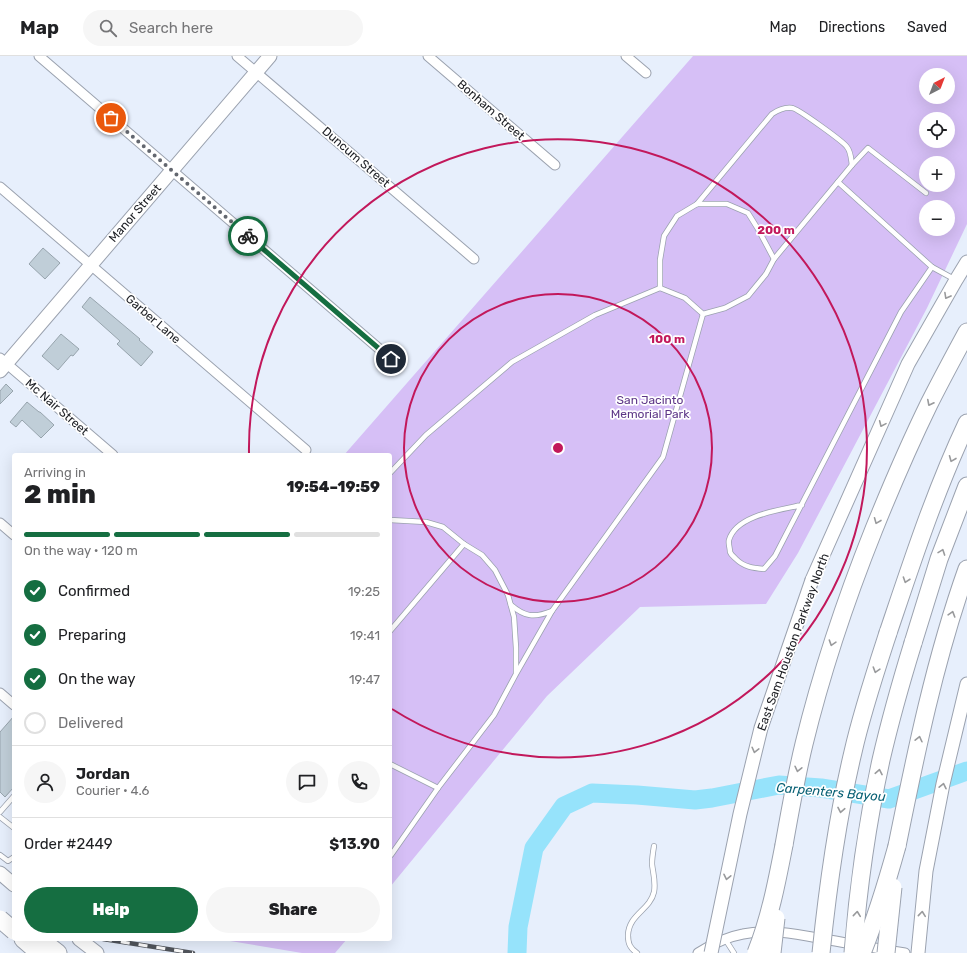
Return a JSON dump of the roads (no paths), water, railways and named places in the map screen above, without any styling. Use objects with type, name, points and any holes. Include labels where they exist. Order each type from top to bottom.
[{"type":"highway","points":[[756,953],[768,919],[804,743],[840,619],[895,478],[929,404],[967,332]]},
{"type":"highway","points":[[821,953],[834,844],[853,752],[863,713],[919,542],[967,423]]},
{"type":"highway","points":[[853,953],[857,906],[881,761],[913,643],[940,559],[967,486]]},
{"type":"highway","points":[[862,953],[877,914],[897,846],[915,757],[933,682],[949,622],[967,569]]},
{"type":"highway","points":[[772,953],[784,845]]},
{"type":"highway","points":[[886,953],[897,846]]},
{"type":"highway","points":[[0,910],[12,919]]},
{"type":"highway","points":[[0,918],[12,929]]},
{"type":"highway","points":[[25,941],[39,953]]},
{"type":"highway","points":[[43,941],[58,953]]},
{"type":"main road","name":"Manor Street","points":[[2,364],[91,265],[270,56]]},
{"type":"main road","name":"East Sam Houston Parkway North","points":[[711,953],[740,814],[761,728],[812,580],[908,364],[967,262]]},
{"type":"main road","points":[[918,953],[926,871],[943,784],[967,684]]},
{"type":"main road","points":[[0,873],[12,883]]},
{"type":"main road","points":[[82,941],[97,953]]},
{"type":"street","points":[[39,56],[391,359]]},
{"type":"street","name":"Duncum Street","points":[[237,56],[474,259]]},
{"type":"street","name":"Bonham Street","points":[[428,56],[555,165]]},
{"type":"street","points":[[626,56],[646,73]]},
{"type":"street","name":"Garber Lane","points":[[0,187],[306,450]]},
{"type":"street","name":"Mc Nair Street","points":[[2,364],[111,453]]},
{"type":"street","points":[[0,523],[12,533]]},
{"type":"street","points":[[0,693],[12,703]]},
{"type":"street","points":[[698,953],[725,939],[744,934],[770,932],[804,936],[905,953]]},
{"type":"lane","points":[[660,288],[660,260],[664,236],[677,216],[697,204],[772,114],[783,108],[793,108],[806,115],[847,146],[852,165]]},
{"type":"lane","points":[[703,314],[725,308],[748,296],[766,274],[774,259],[852,165],[868,148],[926,193]]},
{"type":"lane","points":[[838,182],[932,268],[956,280]]},
{"type":"lane","points":[[697,204],[726,204],[748,213],[774,259]]},
{"type":"lane","points":[[802,505],[764,514],[745,521],[734,529],[728,541],[731,554],[742,564],[764,569],[775,556],[802,505],[901,312],[932,268]]},
{"type":"lane","points":[[392,471],[426,435],[512,362],[595,315],[660,288],[685,298],[703,314]]},
{"type":"lane","points":[[392,853],[438,788],[494,715],[552,611],[663,457],[703,314]]},
{"type":"lane","points":[[392,520],[426,522],[443,527],[464,544],[482,555],[495,570],[508,595],[514,617],[516,674]]},
{"type":"lane","points":[[392,630],[464,544]]},
{"type":"lane","points":[[511,605],[520,612],[531,615],[542,615],[552,611]]},
{"type":"lane","points":[[392,765],[438,788]]},
{"type":"lane","points":[[0,812],[12,798]]},
{"type":"lane","points":[[0,817],[12,826]]},
{"type":"lane","points":[[637,953],[631,948],[628,942],[629,927],[633,918],[648,904],[654,892],[655,880],[652,866],[654,846]]},
{"type":"lane","points":[[0,855],[8,861],[12,858]]},
{"type":"lane","points":[[725,939],[734,953]]},
{"type":"waterway","name":"Carpenters Bayou","points":[[517,953],[518,927],[534,848],[564,806],[592,793],[695,800],[779,785],[821,788],[889,799],[967,771]]},
{"type":"railway","points":[[0,923],[12,925]]},
{"type":"railway","points":[[116,941],[193,953]]},
{"type":"park label","name":"San Jacinto Memorial Park","points":[[650,407]]}]
